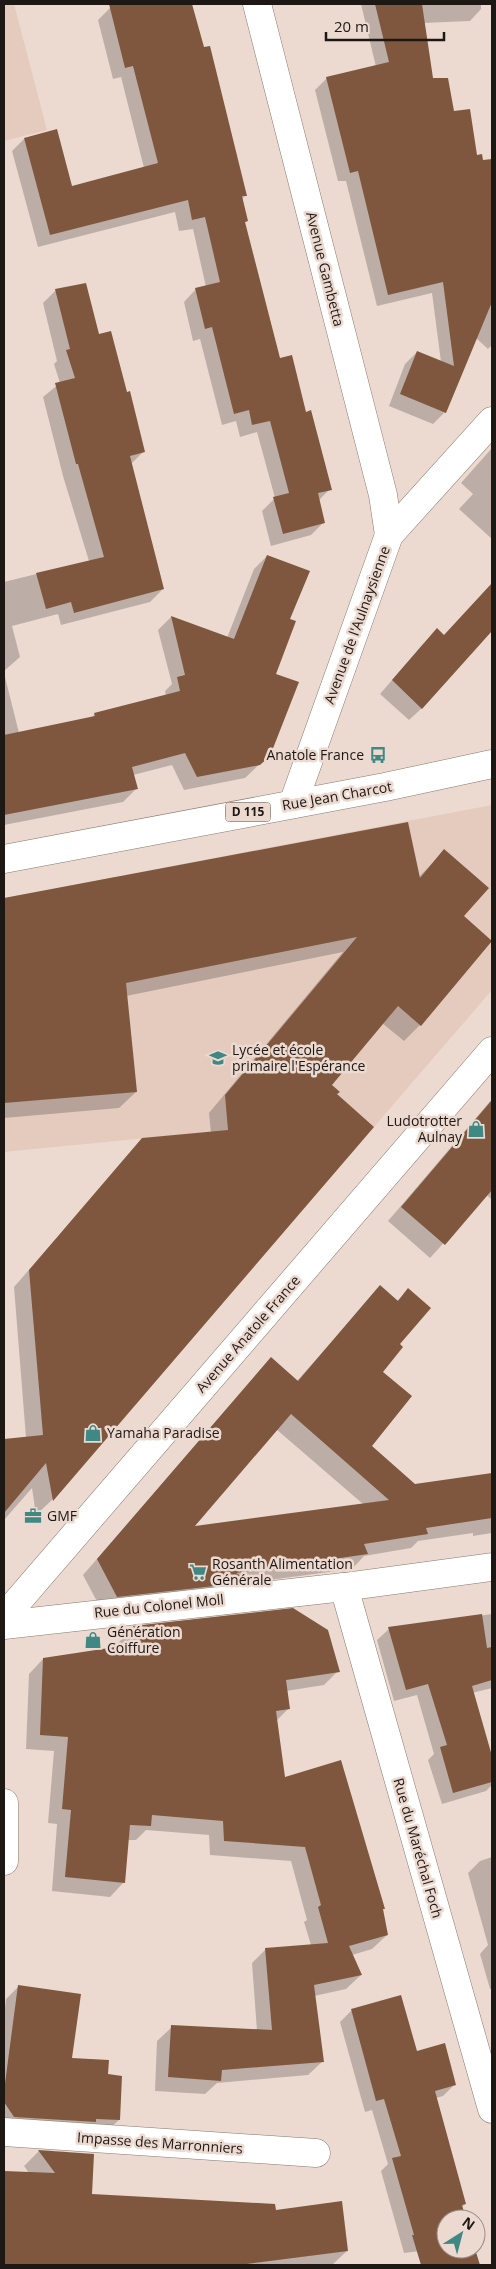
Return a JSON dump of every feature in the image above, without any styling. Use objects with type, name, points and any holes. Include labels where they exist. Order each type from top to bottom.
[{"type":"street","name":"Avenue Gambetta","points":[[258,4],[383,495],[389,535]]},
{"type":"street","name":"Avenue de l'Aulnaysienne","points":[[293,804],[389,535],[492,420]]},
{"type":"street","name":"Rue Jean Charcot","points":[[4,860],[492,764]]},
{"type":"street","name":"Avenue Anatole France","points":[[4,1617],[492,1051]]},
{"type":"street","name":"Rue du Colonel Moll","points":[[4,1625],[70,1616],[344,1587],[492,1567]]},
{"type":"street","name":"Rue du Maréchal Foch","points":[[344,1587],[492,2109]]},
{"type":"street","points":[[4,1803],[4,1861]]},
{"type":"street","name":"Impasse des Marronniers","points":[[4,2132],[316,2153]]},
{"type":"shaded area","points":[[4,4],[14,4],[47,130],[4,141]]},
{"type":"shaded area","name":"Lycée et école primaire l'Espérance","points":[[492,805],[492,990],[349,1156],[228,1130],[4,1152],[4,898]]},
{"type":"building","points":[[109,4],[192,4],[204,47],[210,46],[247,196],[242,196],[248,221],[245,222],[280,358],[292,355],[306,412],[311,410],[332,490],[318,493],[325,523],[283,534],[273,497],[289,493],[270,421],[252,425],[249,410],[234,414],[212,327],[205,329],[195,288],[220,282],[205,217],[192,220],[188,200],[50,235],[24,138],[57,129],[72,186],[158,163],[133,66],[125,68]]},
{"type":"building","points":[[375,4],[422,4],[433,78],[448,78],[454,111],[470,109],[477,155],[482,154],[483,160],[492,159],[492,302],[446,413],[400,394],[417,351],[454,366],[443,282],[388,295],[358,171],[350,173],[326,77],[389,62]]},
{"type":"building","points":[[86,283],[99,334],[111,331],[127,392],[130,391],[145,452],[130,456],[164,589],[74,613],[71,602],[46,609],[36,573],[104,557],[78,464],[76,464],[55,383],[75,378],[66,350],[70,349],[55,289]]},
{"type":"building","points":[[267,555],[310,571],[290,619],[296,621],[276,674],[299,682],[270,756],[260,765],[197,777],[185,753],[132,767],[138,789],[4,815],[4,735],[95,716],[94,713],[180,691],[177,677],[185,675],[171,616],[234,639]]},
{"type":"building","points":[[492,583],[492,631],[422,709],[392,680],[437,628],[444,635]]},
{"type":"building","name":"Lycée et école primaire l'Espérance","points":[[408,822],[420,878],[444,849],[489,888],[464,916],[492,941],[421,1026],[398,1006],[332,1085],[340,1092],[337,1094],[374,1127],[53,1501],[46,1463],[4,1513],[4,1439],[43,1435],[29,1270],[142,1138],[228,1130],[225,1095],[357,937],[126,983],[137,1092],[4,1103],[4,898]]},
{"type":"building","points":[[492,1100],[492,1190],[445,1245],[401,1207]]},
{"type":"building","points":[[380,1285],[398,1301],[408,1288],[431,1308],[400,1344],[403,1347],[383,1372],[412,1396],[372,1446],[415,1484],[492,1473],[492,1518],[426,1528],[428,1534],[364,1544],[368,1554],[236,1573],[250,1582],[117,1597],[97,1559],[271,1357],[298,1381]],"holes":[[[291,1414],[389,1500],[195,1526]]]},
{"type":"building","points":[[293,1608],[328,1630],[340,1672],[286,1680],[290,1709],[276,1711],[285,1777],[341,1760],[385,1909],[383,1909],[388,1935],[349,1946],[362,1975],[314,1985],[324,2062],[222,2070],[221,2081],[168,2077],[171,2025],[272,2030],[265,1948],[328,1943],[318,1907],[321,1905],[305,1847],[224,1841],[223,1821],[152,1815],[151,1826],[130,1825],[125,1883],[65,1877],[71,1810],[62,1809],[68,1737],[40,1735],[43,1658],[142,1643],[133,1626]]},
{"type":"building","points":[[482,1614],[487,1648],[492,1647],[492,1680],[472,1686],[492,1756],[492,1782],[453,1793],[440,1747],[447,1745],[428,1684],[406,1690],[388,1627]]},
{"type":"building","points":[[18,1985],[81,1994],[72,2058],[109,2060],[108,2074],[122,2076],[120,2120],[96,2119],[96,2122],[14,2117],[4,2102],[4,2091]]},
{"type":"building","points":[[401,1995],[417,2051],[445,2043],[456,2085],[435,2091],[466,2204],[462,2205],[463,2209],[436,2209],[436,2259],[478,2259],[480,2265],[421,2265],[392,2158],[401,2156],[384,2099],[376,2101],[351,2009]]},
{"type":"building","points":[[38,2150],[94,2154],[92,2194],[275,2204],[276,2210],[342,2201],[348,2251],[239,2265],[4,2265],[4,2171],[55,2173]]},
{"type":"place","name":"Anatole France","points":[[378,755]]},
{"type":"place","name":"Lycée et école primaire l'Espérance","points":[[218,1058]]},
{"type":"place","name":"Ludotrotter Aulnay","points":[[476,1129]]},
{"type":"place","name":"Yamaha Paradise","points":[[93,1433]]},
{"type":"place","name":"GMF","points":[[33,1516]]},
{"type":"place","name":"Rosanth Alimentation Générale","points":[[198,1572]]},
{"type":"place","name":"Génération Coiffure","points":[[93,1640]]}]
